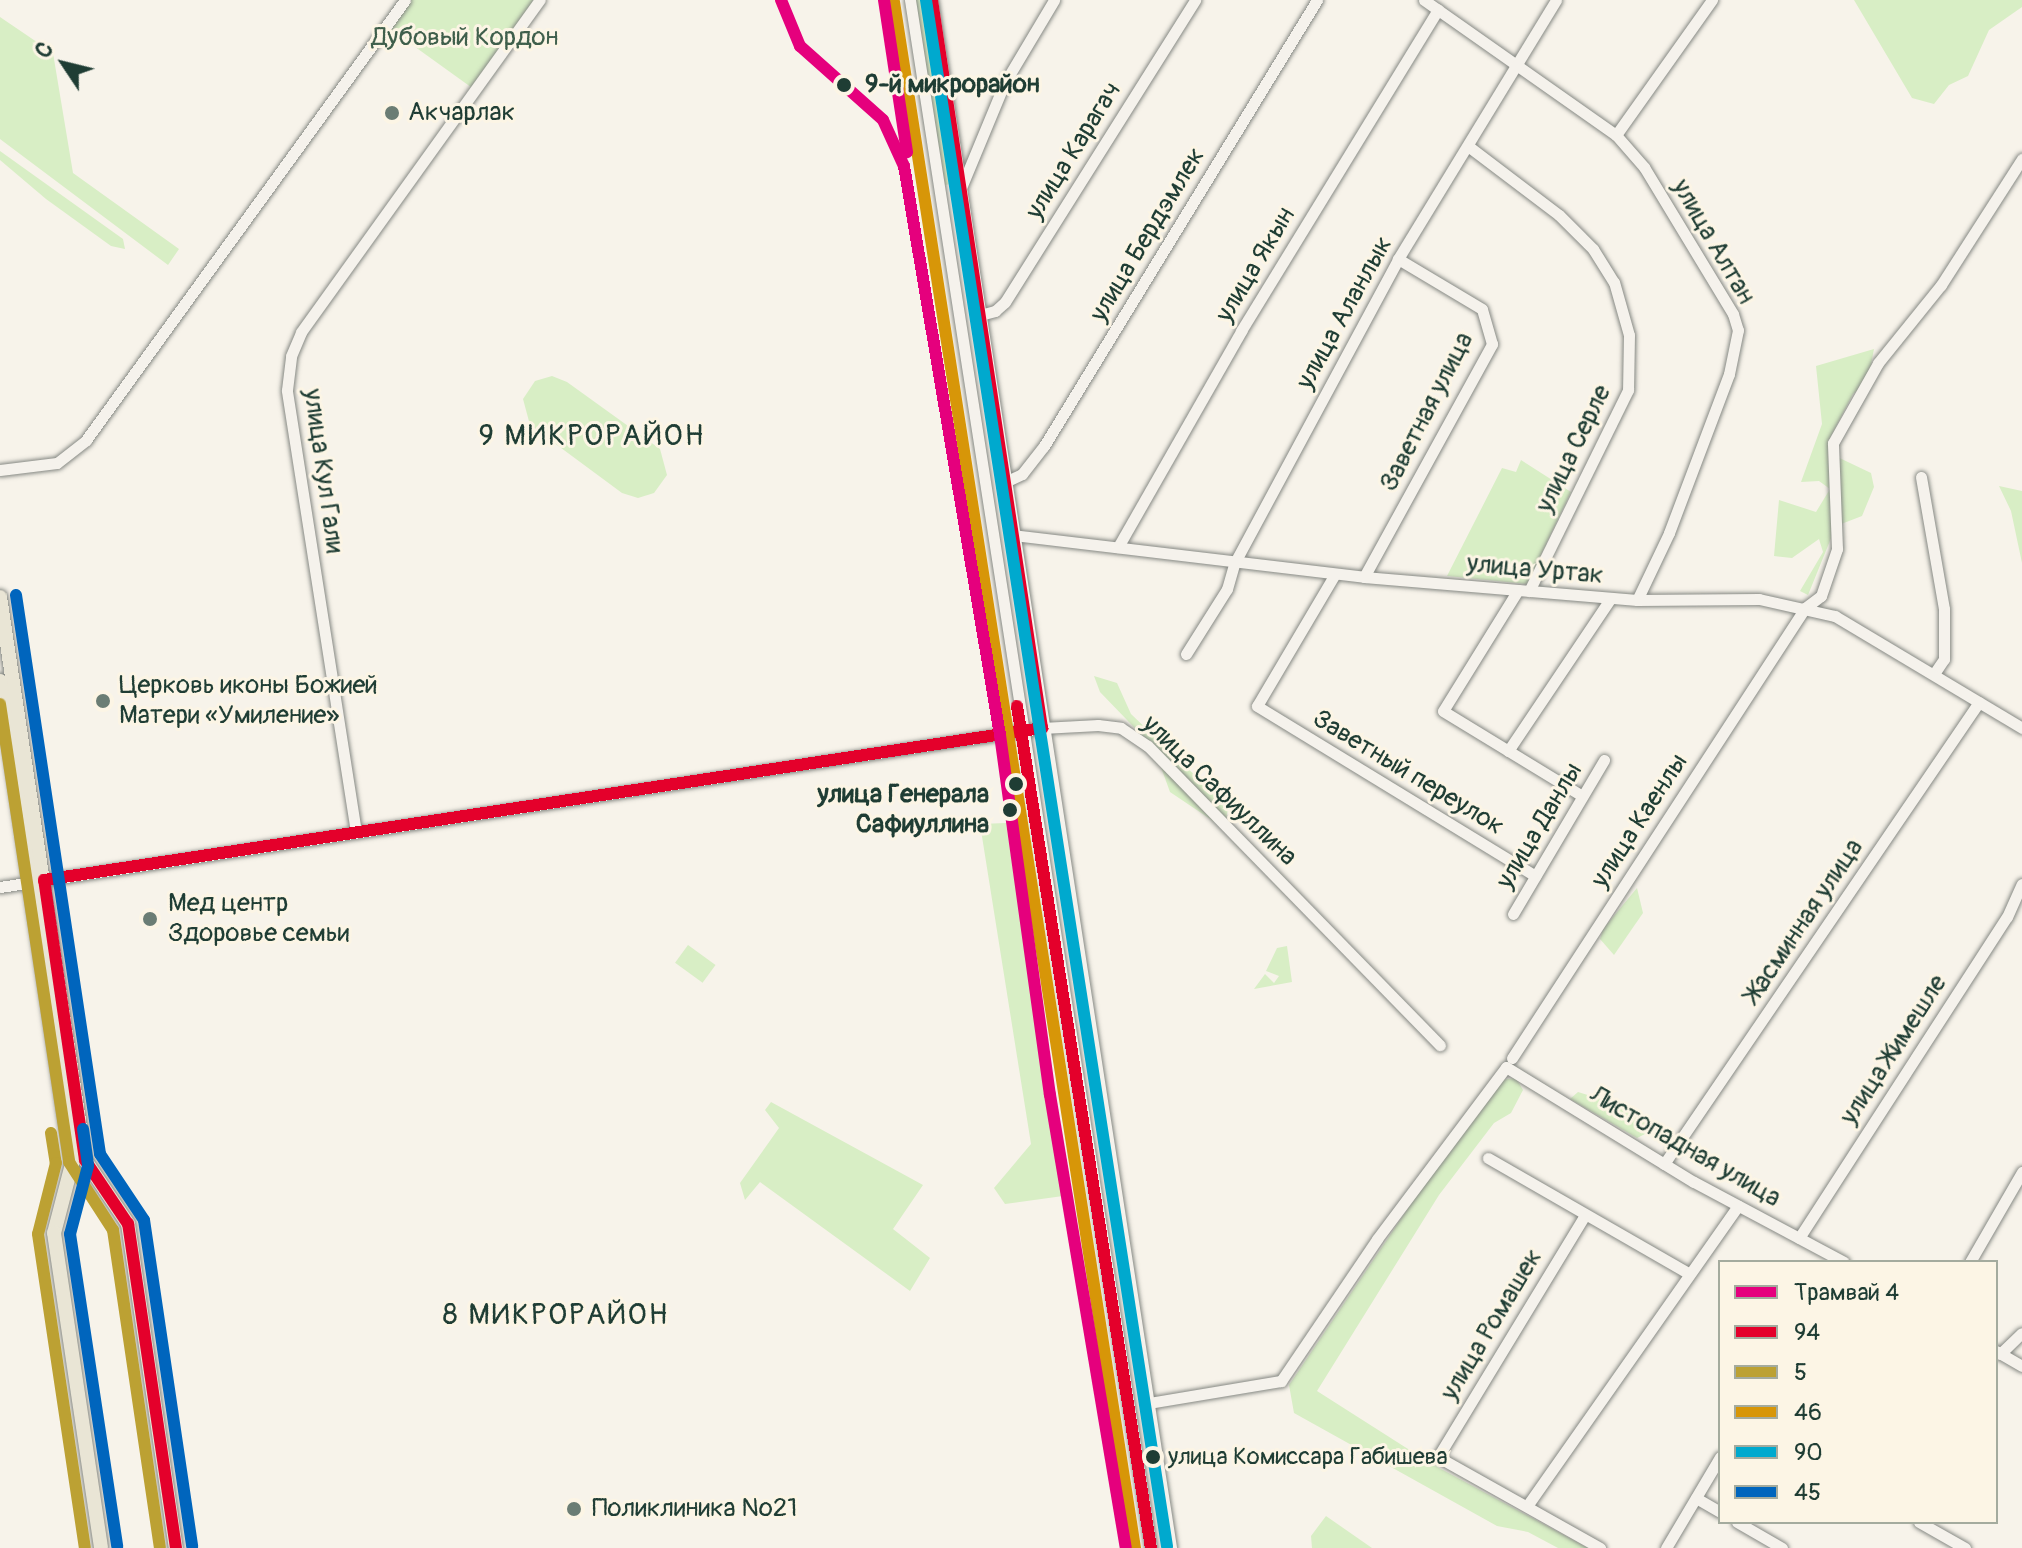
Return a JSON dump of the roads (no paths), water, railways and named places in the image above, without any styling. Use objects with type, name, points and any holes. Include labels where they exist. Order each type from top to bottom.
[{"type":"main road","points":[[0,597],[72,1164],[54,1233],[101,1548]]},
{"type":"main road","points":[[0,681],[38,880],[85,1160],[128,1224],[176,1548]]},
{"type":"street","points":[[0,470],[57,463],[86,440],[405,0]]},
{"type":"street","name":"улица Кул Гали","points":[[356,832],[287,390],[291,356],[301,332],[540,0]]},
{"type":"street","points":[[910,0],[1021,732],[1151,1548]]},
{"type":"street","points":[[932,0],[1171,1548]]},
{"type":"street","points":[[961,188],[1004,84],[1054,0]]},
{"type":"street","name":"улица Карагач","points":[[980,315],[995,311],[1005,302],[1195,0]]},
{"type":"street","name":"улица Бердэмлек","points":[[1005,482],[1022,474],[1044,446],[1317,0]]},
{"type":"street","name":"улица Алтан","points":[[1424,0],[1616,135],[1644,167],[1738,330],[1729,374],[1669,533],[1637,600]]},
{"type":"street","name":"улица Аланлык","points":[[1186,654],[1227,589],[1234,564],[1398,259],[1520,65],[1556,0]]},
{"type":"street","points":[[1616,135],[1712,0]]},
{"type":"street","name":"улица Якын","points":[[1118,547],[1241,331],[1438,10]]},
{"type":"street","name":"улица Серле","points":[[1468,146],[1559,215],[1593,249],[1614,282],[1629,335],[1628,390],[1523,591],[1443,711],[1508,751]]},
{"type":"street","name":"улица Каенлы","points":[[1149,1403],[1281,1381],[1377,1239],[1509,1062],[1805,608],[1821,596],[1837,549],[1833,443],[1878,363],[1941,285],[2022,159]]},
{"type":"street","points":[[941,192],[961,188]]},
{"type":"street","name":"Заветная улица","points":[[1364,577],[1492,344],[1482,309],[1398,259]]},
{"type":"street","points":[[1921,477],[1944,609],[1944,659],[1934,674]]},
{"type":"street","name":"улица Уртак","points":[[1013,535],[1234,564],[1610,599],[1759,599],[1835,616],[2022,728]]},
{"type":"street","name":"Заветный переулок","points":[[1335,574],[1257,706],[1535,876]]},
{"type":"street","points":[[1582,796],[1508,751],[1610,599]]},
{"type":"street","name":"Жасминная улица","points":[[1664,1164],[1979,702]]},
{"type":"street","name":"улица Сафиуллина","points":[[0,887],[1042,728],[1121,728],[1148,746],[1440,1045]]},
{"type":"street","name":"улица Данлы","points":[[1513,914],[1604,760]]},
{"type":"street","name":"улица Жимешле","points":[[1799,1238],[2007,917],[2022,884]]},
{"type":"street","name":"Листопадная улица","points":[[1509,1062],[1664,1164],[1836,1260]]},
{"type":"street","points":[[1488,1158],[1688,1273]]},
{"type":"street","points":[[1971,1260],[2022,1172]]},
{"type":"street","points":[[1600,1548],[1527,1506],[1738,1206]]},
{"type":"street","name":"улица Ромашек","points":[[1527,1506],[1438,1457],[1585,1215]]},
{"type":"street","points":[[2022,1333],[1998,1353],[2022,1366]]},
{"type":"street","points":[[1666,1548],[1718,1460]]},
{"type":"street","points":[[1696,1498],[1718,1511]]},
{"type":"street","points":[[1740,1524],[1782,1548]]},
{"type":"street","points":[[1923,1524],[1965,1548]]},
{"type":"tram line","name":"4","points":[[781,0],[800,46],[883,120],[904,166],[1000,735],[1050,1095],[1126,1548]]},
{"type":"tram line","name":"4","points":[[884,0],[907,152]]},
{"type":"place","name":"9-й микрорайон","points":[[844,85]]},
{"type":"place","name":"Акчарлак","points":[[392,113]]},
{"type":"place","name":"Церковь иконы Божией Матери «Умиление»","points":[[103,701]]},
{"type":"place","name":"улица Генерала Сафиуллина","points":[[1010,810]]},
{"type":"place","name":"Мед центр Здоровье семьи","points":[[150,919]]},
{"type":"place","name":"улица Комиссара Габишева","points":[[1153,1457]]},
{"type":"place","name":"Поликлиника №21","points":[[574,1509]]},
{"type":"district","name":"9 МИКРОРАЙОН","points":[[592,436]]},
{"type":"district","name":"8 МИКРОРАЙОН","points":[[556,1315]]},
{"type":"park label","name":"Дубовый Кордон","points":[[465,38]]}]
